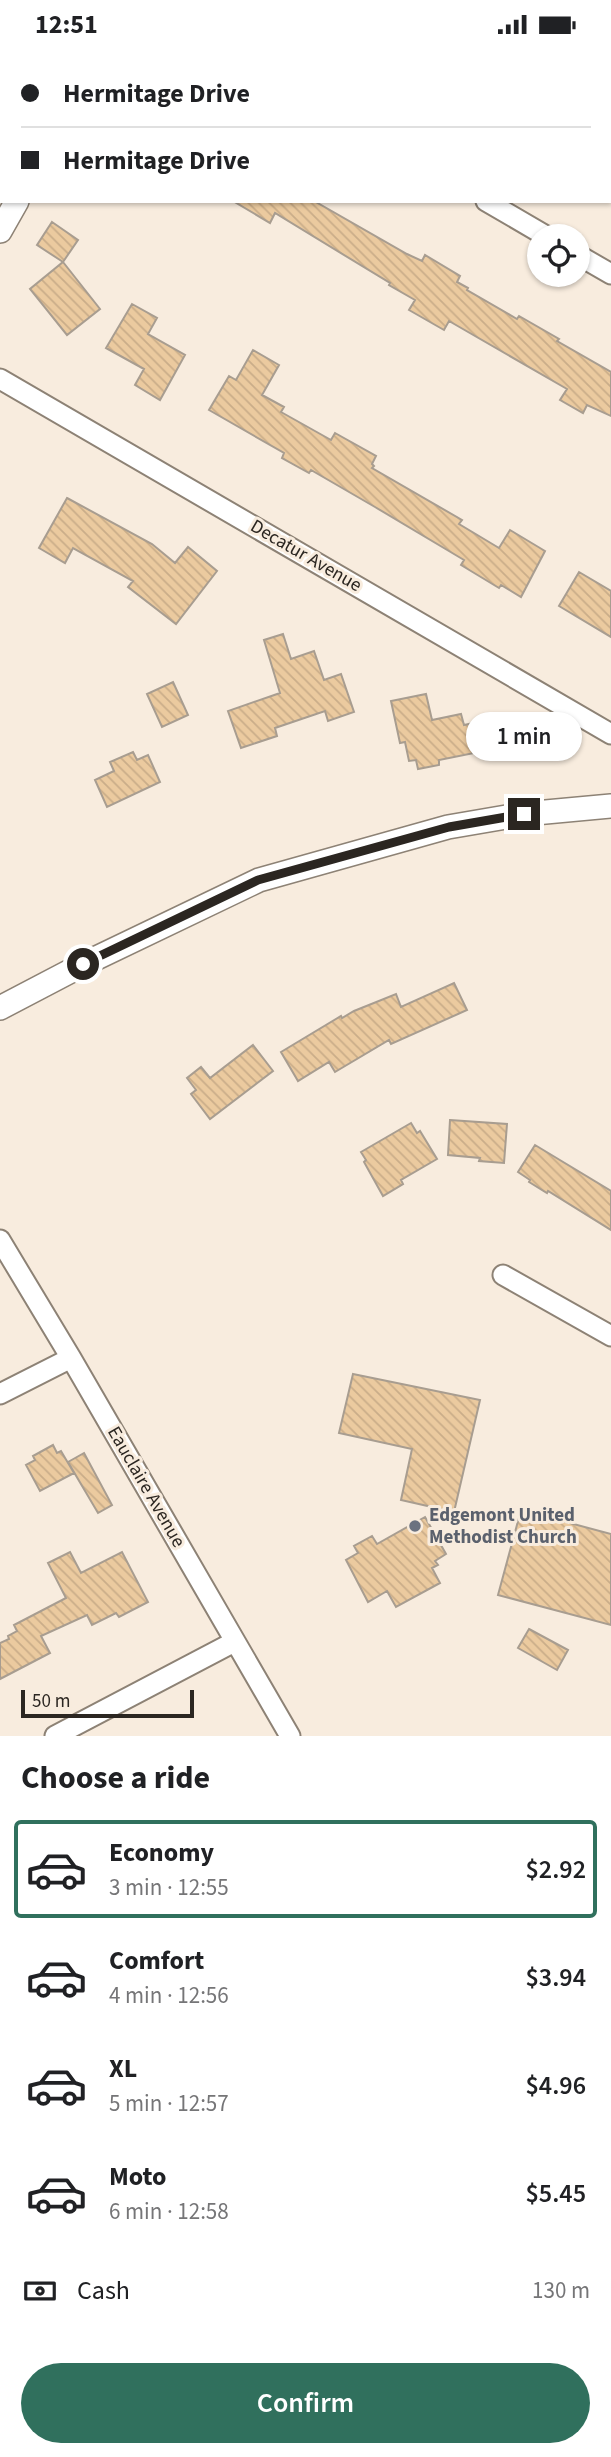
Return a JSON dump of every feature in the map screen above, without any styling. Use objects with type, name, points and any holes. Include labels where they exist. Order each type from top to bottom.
[{"type":"street","points":[[0,231],[16,203]]},
{"type":"street","points":[[489,203],[527,225]]},
{"type":"street","points":[[590,262],[611,274]]},
{"type":"street","name":"Decatur Avenue","points":[[0,379],[611,734]]},
{"type":"street","points":[[0,1008],[83,964],[258,880],[449,827],[524,814],[611,806]]},
{"type":"street","name":"Eauclaire Avenue","points":[[0,1240],[71,1357],[290,1736]]},
{"type":"street","points":[[503,1275],[611,1336]]},
{"type":"street","points":[[0,1395],[71,1357]]},
{"type":"street","points":[[55,1736],[234,1642]]},
{"type":"building","points":[[236,203],[318,203],[407,254],[422,261],[425,255],[460,276],[457,282],[468,288],[467,290],[517,319],[519,316],[611,372],[611,416],[587,405],[583,413],[560,400],[567,389],[449,321],[444,330],[409,310],[415,300],[275,213],[270,223]]},
{"type":"building","points":[[52,222],[78,240],[63,262],[37,245]]},
{"type":"building","points":[[63,262],[100,309],[67,335],[30,289]]},
{"type":"building","points":[[132,304],[157,318],[148,334],[185,355],[160,400],[135,385],[144,369],[106,348]]},
{"type":"building","points":[[253,350],[279,365],[262,395],[284,407],[281,412],[331,440],[335,433],[376,456],[372,468],[462,520],[459,524],[499,548],[510,530],[545,551],[521,597],[501,585],[499,588],[461,565],[464,560],[375,507],[311,470],[309,473],[282,458],[284,453],[209,410],[229,376],[236,380]]},
{"type":"building","points":[[67,498],[152,544],[175,563],[188,547],[217,571],[176,624],[128,587],[133,581],[73,548],[65,563],[39,548]]},
{"type":"building","points":[[579,572],[611,591],[611,637],[559,606]]},
{"type":"building","points":[[283,634],[291,659],[314,651],[324,680],[341,674],[354,712],[328,721],[325,711],[275,728],[277,736],[241,748],[228,711],[280,693],[264,640]]},
{"type":"building","points":[[173,682],[188,715],[162,727],[147,694]]},
{"type":"building","points":[[426,694],[432,720],[461,714],[464,725],[488,720],[494,749],[439,760],[439,765],[418,769],[416,760],[409,761],[405,742],[400,743],[391,701]]},
{"type":"building","points":[[133,752],[137,760],[148,755],[160,782],[107,807],[95,780],[114,771],[110,762]]},
{"type":"building","points":[[454,983],[467,1010],[391,1044],[389,1040],[335,1072],[329,1062],[298,1081],[281,1052],[341,1016],[342,1018],[396,994],[401,1007]]},
{"type":"building","points":[[253,1045],[273,1071],[210,1119],[191,1094],[196,1090],[187,1078],[201,1067],[210,1078]]},
{"type":"building","points":[[450,1120],[507,1124],[504,1163],[448,1155]]},
{"type":"building","points":[[411,1123],[417,1133],[420,1131],[437,1159],[401,1180],[403,1184],[383,1196],[361,1152]]},
{"type":"building","points":[[535,1145],[611,1191],[611,1230],[529,1182],[530,1180],[518,1172]]},
{"type":"building","points":[[353,1374],[480,1400],[454,1512],[401,1500],[412,1449],[339,1433]]},
{"type":"building","points":[[53,1445],[57,1453],[61,1451],[74,1473],[40,1491],[26,1465],[35,1460],[33,1456]]},
{"type":"building","points":[[84,1453],[112,1505],[98,1513],[68,1462]]},
{"type":"building","points":[[521,1510],[611,1534],[611,1625],[498,1595]]},
{"type":"building","points":[[425,1517],[446,1554],[435,1561],[438,1565],[432,1568],[440,1583],[396,1607],[387,1591],[368,1602],[346,1560],[358,1553],[354,1546],[372,1536],[377,1544]]},
{"type":"building","points":[[70,1552],[81,1573],[122,1552],[148,1602],[119,1617],[116,1613],[92,1625],[87,1615],[41,1636],[50,1653],[0,1679],[0,1643],[17,1631],[14,1625],[66,1598],[48,1563]]},
{"type":"building","points":[[529,1629],[568,1650],[557,1670],[518,1648]]},
{"type":"place","name":"Edgemont United Methodist Church","points":[[415,1526]]},
{"type":"route","points":[[83,964],[258,880],[449,827],[524,814]]}]
